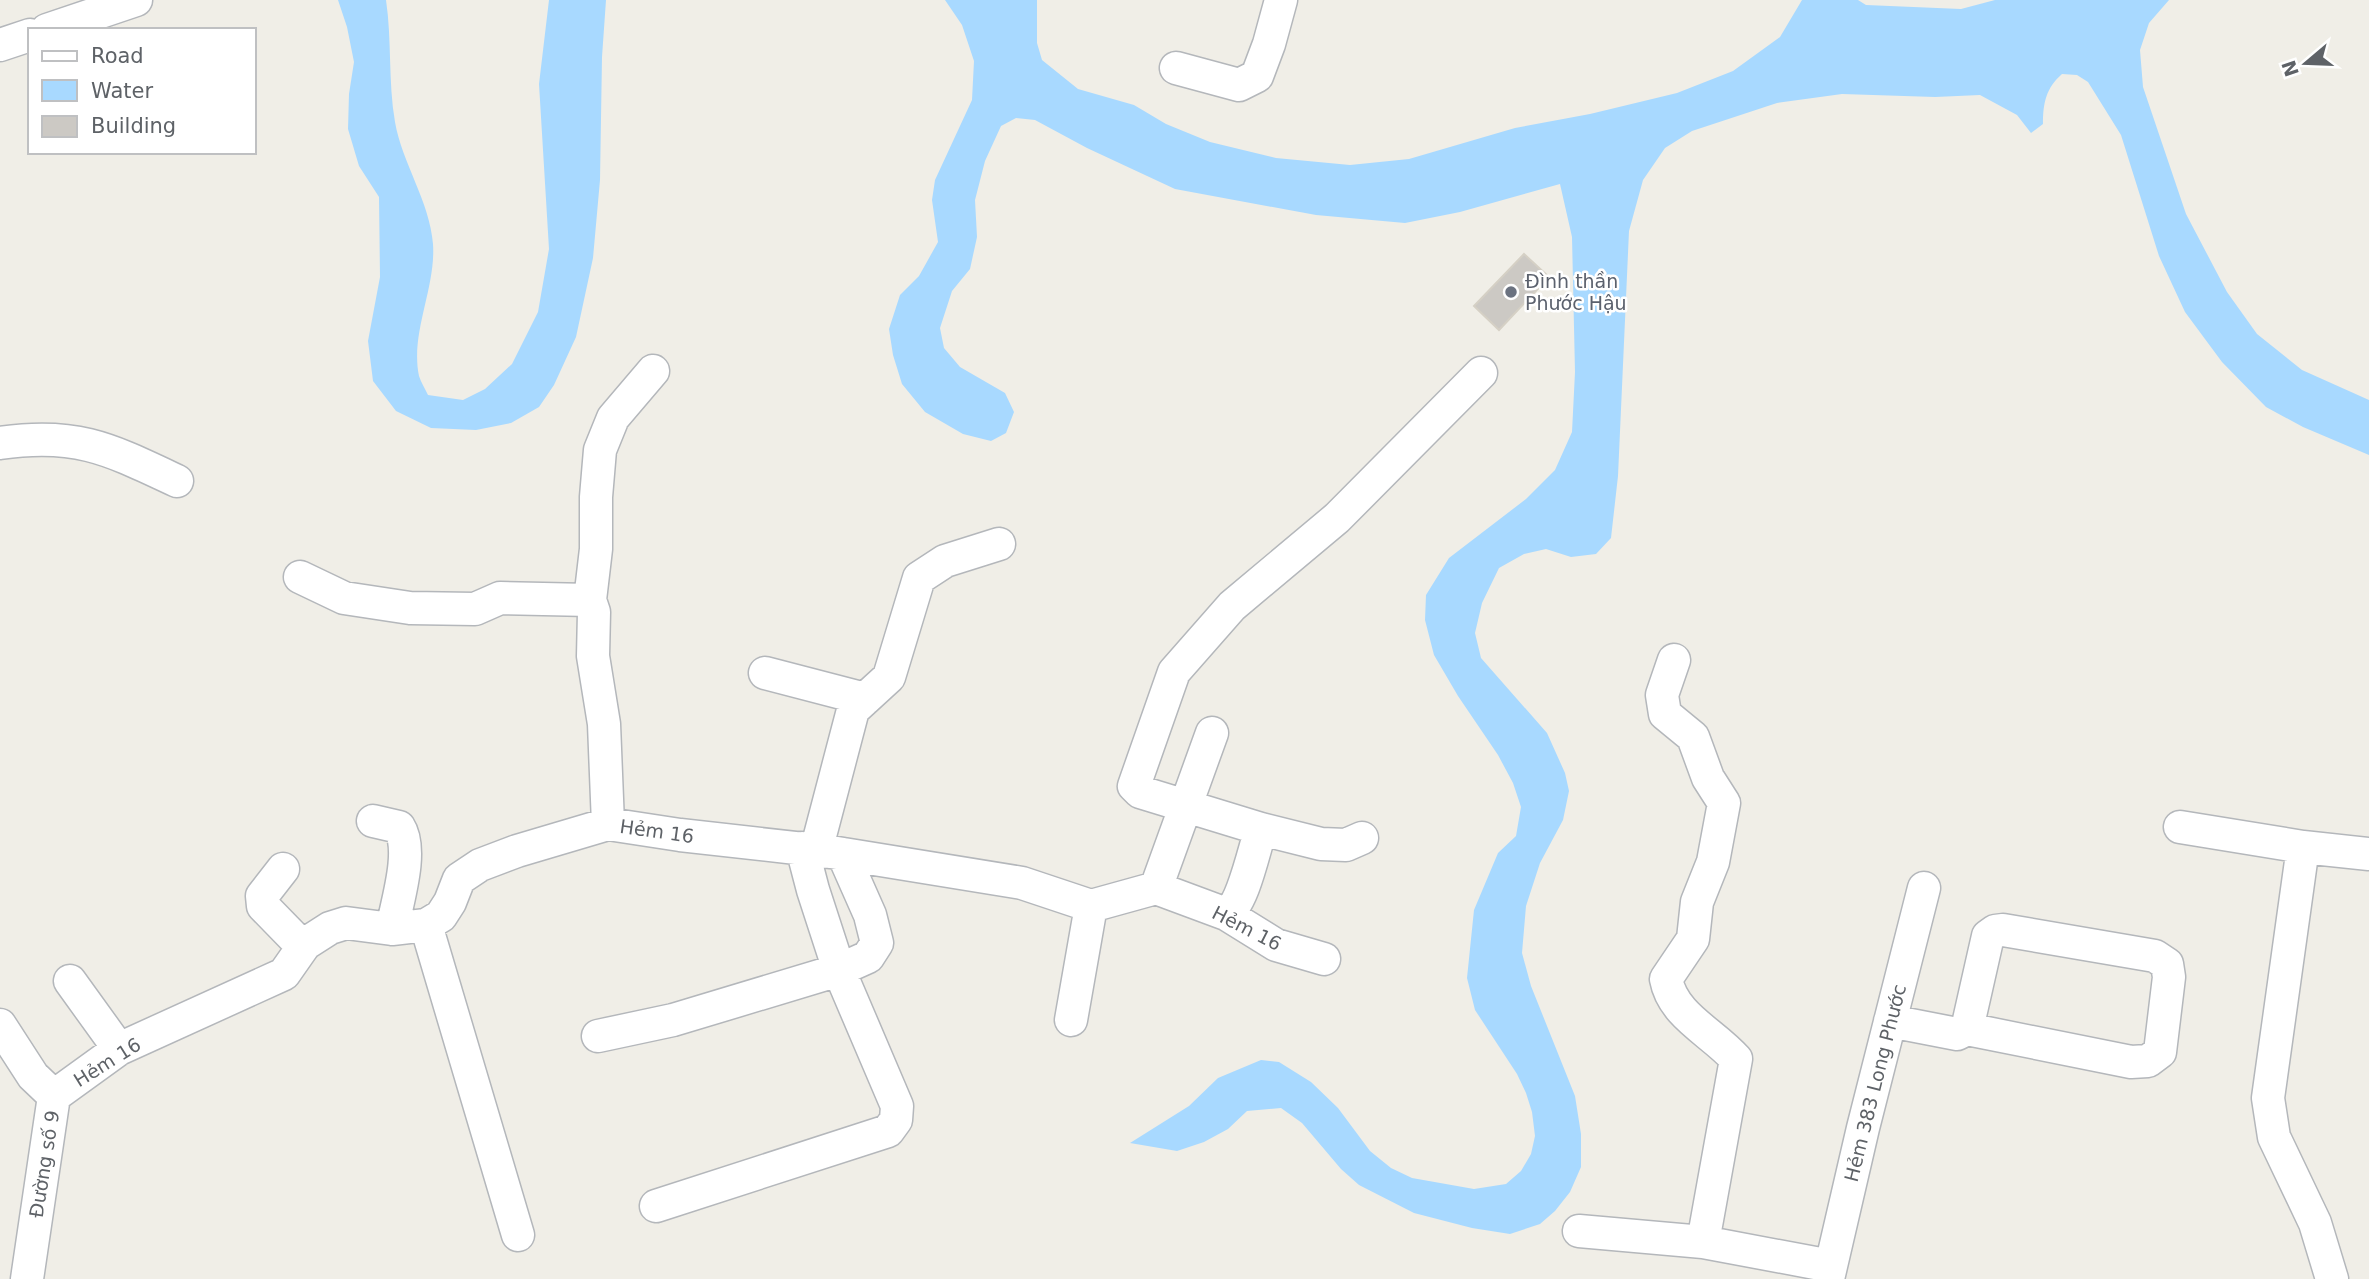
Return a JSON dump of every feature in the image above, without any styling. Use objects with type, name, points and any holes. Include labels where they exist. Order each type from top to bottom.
[{"type":"street","points":[[53,28],[136,0]]},
{"type":"street","points":[[1176,68],[1239,85],[1258,76],[1281,0]]},
{"type":"street","points":[[0,46],[28,37]]},
{"type":"street","points":[[608,824],[604,724],[593,656],[594,612],[590,600],[596,549],[600,450],[613,418],[653,371]]},
{"type":"street","points":[[1362,838],[1346,845],[1321,844],[1185,806],[1140,792],[1134,786],[1174,672],[1232,606],[1337,518],[1481,373]]},
{"type":"street","points":[[0,443],[33,438],[80,442],[113,451],[177,481]]},
{"type":"street","points":[[656,1206],[888,1131],[896,1120],[897,1106],[839,970],[813,890],[853,710],[889,677],[919,578],[945,561],[999,544]]},
{"type":"street","points":[[300,577],[344,598],[410,608],[475,609],[500,598],[590,600]]},
{"type":"street","points":[[1674,660],[1662,695],[1665,714],[1693,737],[1708,778],[1724,803],[1713,862],[1697,902],[1693,939],[1666,979],[1669,994],[1686,1016],[1721,1042],[1736,1059],[1703,1242]]},
{"type":"street","points":[[765,673],[865,699]]},
{"type":"street","points":[[1071,1020],[1091,906],[1156,888],[1212,733]]},
{"type":"street","points":[[373,821],[399,827],[404,834],[404,863],[392,929]]},
{"type":"street","name":"Hẻm 16","points":[[54,1096],[119,1049],[284,974],[303,947],[330,928],[346,923],[392,929],[426,925],[440,916],[450,902],[459,879],[480,865],[608,824],[820,851],[1022,883],[1091,906]]},
{"type":"street","points":[[2180,827],[2303,847],[2369,854]]},
{"type":"street","points":[[1226,914],[1233,909],[1239,897],[1261,829]]},
{"type":"street","points":[[2303,847],[2268,1098],[2274,1137],[2315,1223],[2332,1279]]},
{"type":"street","points":[[598,1036],[673,1020],[839,970],[868,957],[877,943],[870,915],[820,851]]},
{"type":"street","points":[[283,869],[262,896],[263,906],[303,947]]},
{"type":"street","name":"Hẻm 16","points":[[1156,888],[1226,914],[1276,945],[1324,959]]},
{"type":"street","name":"Hẻm 383 Long Phước","points":[[1830,1273],[1863,1128],[1924,888]]},
{"type":"street","points":[[426,925],[518,1236]]},
{"type":"street","points":[[1890,1021],[1957,1034],[1967,1029],[2131,1062],[2148,1060],[2160,1052],[2169,977],[2167,964],[2155,956],[2003,930],[1995,931],[1987,936],[1967,1029]]},
{"type":"street","points":[[71,981],[119,1049]]},
{"type":"street","name":"Đường số 9","points":[[0,1025],[33,1076],[54,1096],[27,1279]]},
{"type":"street","points":[[1579,1231],[1703,1242],[1830,1273]]},
{"type":"water","points":[[338,0],[386,0],[395,122],[403,152],[427,213],[433,244],[431,277],[418,343],[419,376],[428,395],[463,400],[485,389],[512,364],[538,312],[549,249],[539,84],[549,0],[606,0],[600,180],[593,258],[576,337],[554,385],[539,407],[511,423],[476,430],[431,428],[396,411],[373,381],[368,341],[380,277],[379,197],[359,166],[348,129],[349,94],[354,62]]},
{"type":"water","points":[[945,0],[1037,0],[1037,43],[1042,60],[1078,89],[1134,105],[1166,124],[1210,142],[1276,158],[1350,165],[1409,159],[1515,128],[1590,114],[1677,93],[1733,71],[1780,37],[1802,0],[1858,0],[1866,5],[1961,9],[1995,0],[2169,0],[2149,23],[2140,50],[2143,87],[2186,214],[2227,292],[2257,334],[2302,370],[2369,400],[2369,455],[2303,427],[2266,407],[2222,362],[2185,312],[2159,256],[2121,135],[2088,82],[2077,75],[2062,74],[2052,85],[2046,96],[2043,124],[2031,133],[2017,115],[1980,95],[1935,97],[1842,94],[1777,103],[1692,131],[1665,148],[1643,180],[1629,231],[1618,476],[1611,538],[1596,554],[1571,557],[1546,549],[1524,554],[1499,568],[1482,603],[1475,633],[1481,658],[1547,733],[1565,773],[1569,791],[1563,820],[1540,863],[1526,906],[1522,953],[1531,986],[1575,1096],[1581,1134],[1581,1167],[1570,1192],[1540,1224],[1510,1234],[1472,1228],[1414,1213],[1359,1185],[1341,1169],[1302,1123],[1281,1108],[1247,1111],[1228,1129],[1204,1142],[1177,1151],[1130,1143],[1189,1106],[1218,1078],[1261,1060],[1279,1062],[1311,1082],[1338,1108],[1370,1151],[1391,1168],[1412,1178],[1474,1189],[1506,1184],[1521,1171],[1531,1154],[1535,1136],[1526,1093],[1517,1074],[1475,1010],[1467,978],[1474,910],[1498,853],[1516,836],[1521,807],[1513,783],[1498,755],[1434,655],[1425,620],[1426,595],[1449,558],[1526,499],[1555,470],[1572,432],[1575,372],[1572,237],[1560,184],[1460,212],[1405,223],[1316,215],[1175,189],[1087,148],[1035,120],[1016,118],[1001,126],[985,161],[975,200],[977,237],[970,269],[952,291],[940,328],[944,348],[960,367],[1005,393],[1014,412],[1006,433],[991,441],[963,434],[925,412],[902,384],[889,329],[900,295],[919,276],[938,242],[932,200],[935,180],[972,100],[974,61],[962,25]]},
{"type":"building","name":"Đình thần Phước Hậu","points":[[1524,254],[1549,277],[1499,330],[1474,306]]},
{"type":"place","name":"Đình thần Phước Hậu","points":[[1511,292]]}]
